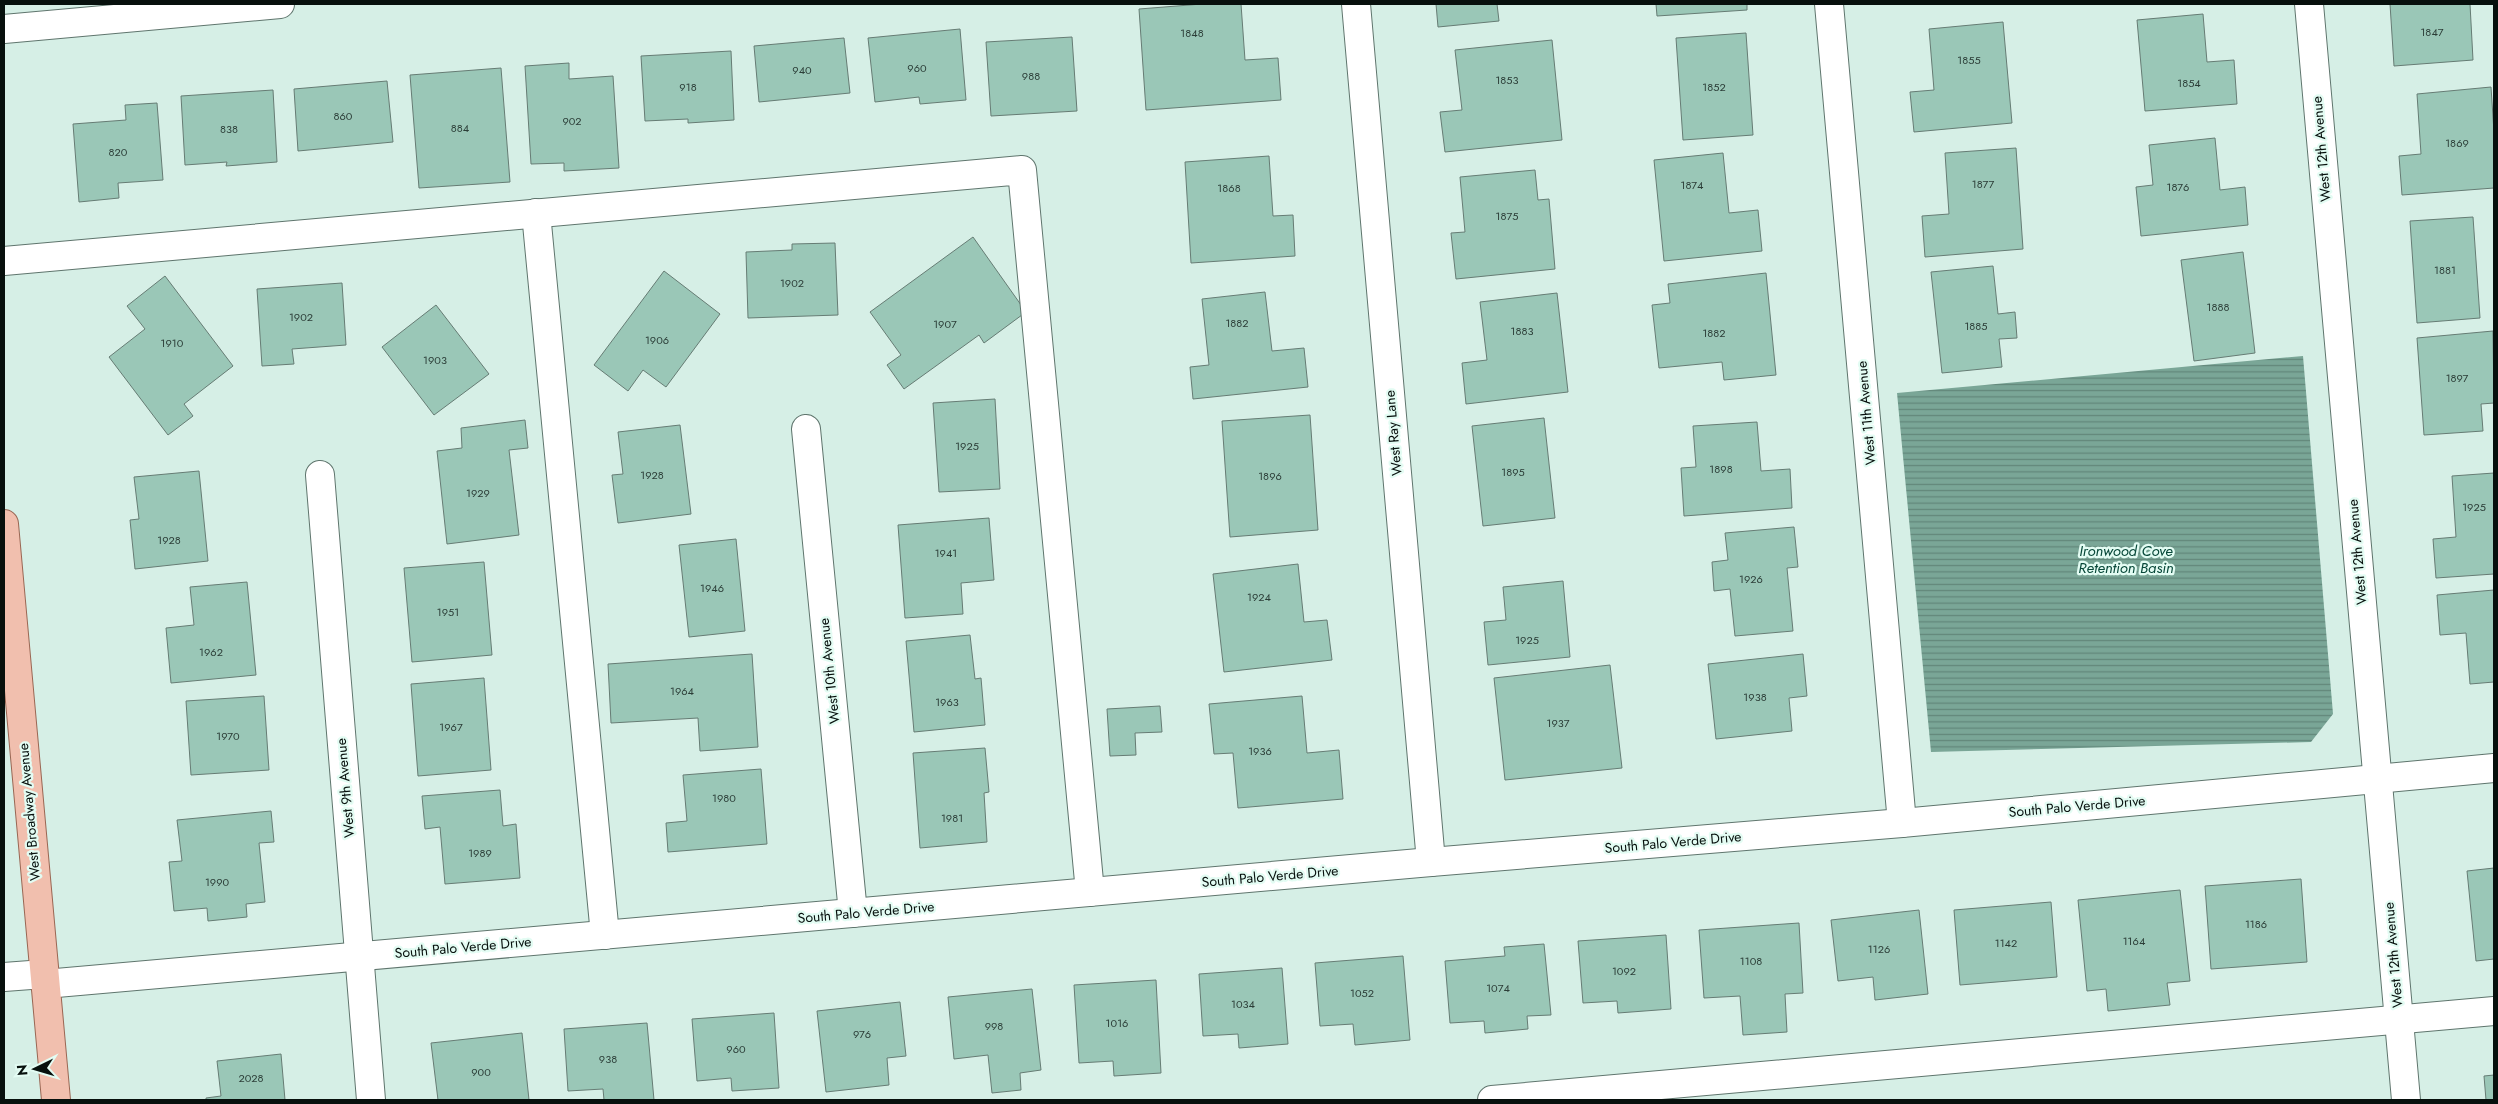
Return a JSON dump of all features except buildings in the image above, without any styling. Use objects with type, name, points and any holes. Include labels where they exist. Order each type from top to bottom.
[{"type":"main road","name":"West Broadway Avenue","points":[[4,524],[11,697],[45,979],[56,1100]]},
{"type":"street","points":[[4,29],[280,4]]},
{"type":"street","name":"West Ray Lane","points":[[1356,4],[1431,862]]},
{"type":"street","name":"West 11th Avenue","points":[[1829,4],[1902,823]]},
{"type":"street","name":"West 12th Avenue","points":[[2308,4],[2406,1100]]},
{"type":"street","points":[[4,261],[1022,170],[1090,892]]},
{"type":"street","points":[[536,213],[605,935]]},
{"type":"street","name":"West 10th Avenue","points":[[806,429],[853,913]]},
{"type":"street","name":"West 9th Avenue","points":[[320,475],[371,1100]]},
{"type":"street","name":"South Palo Verde Drive","points":[[4,977],[45,979],[358,956],[1431,862],[1902,823],[2494,768]]},
{"type":"street","points":[[1492,1100],[2494,1011]]},
{"type":"water","name":"Ironwood Cove Retention Basin","points":[[2303,356],[2333,714],[2311,742],[1931,752],[1897,393]]}]
